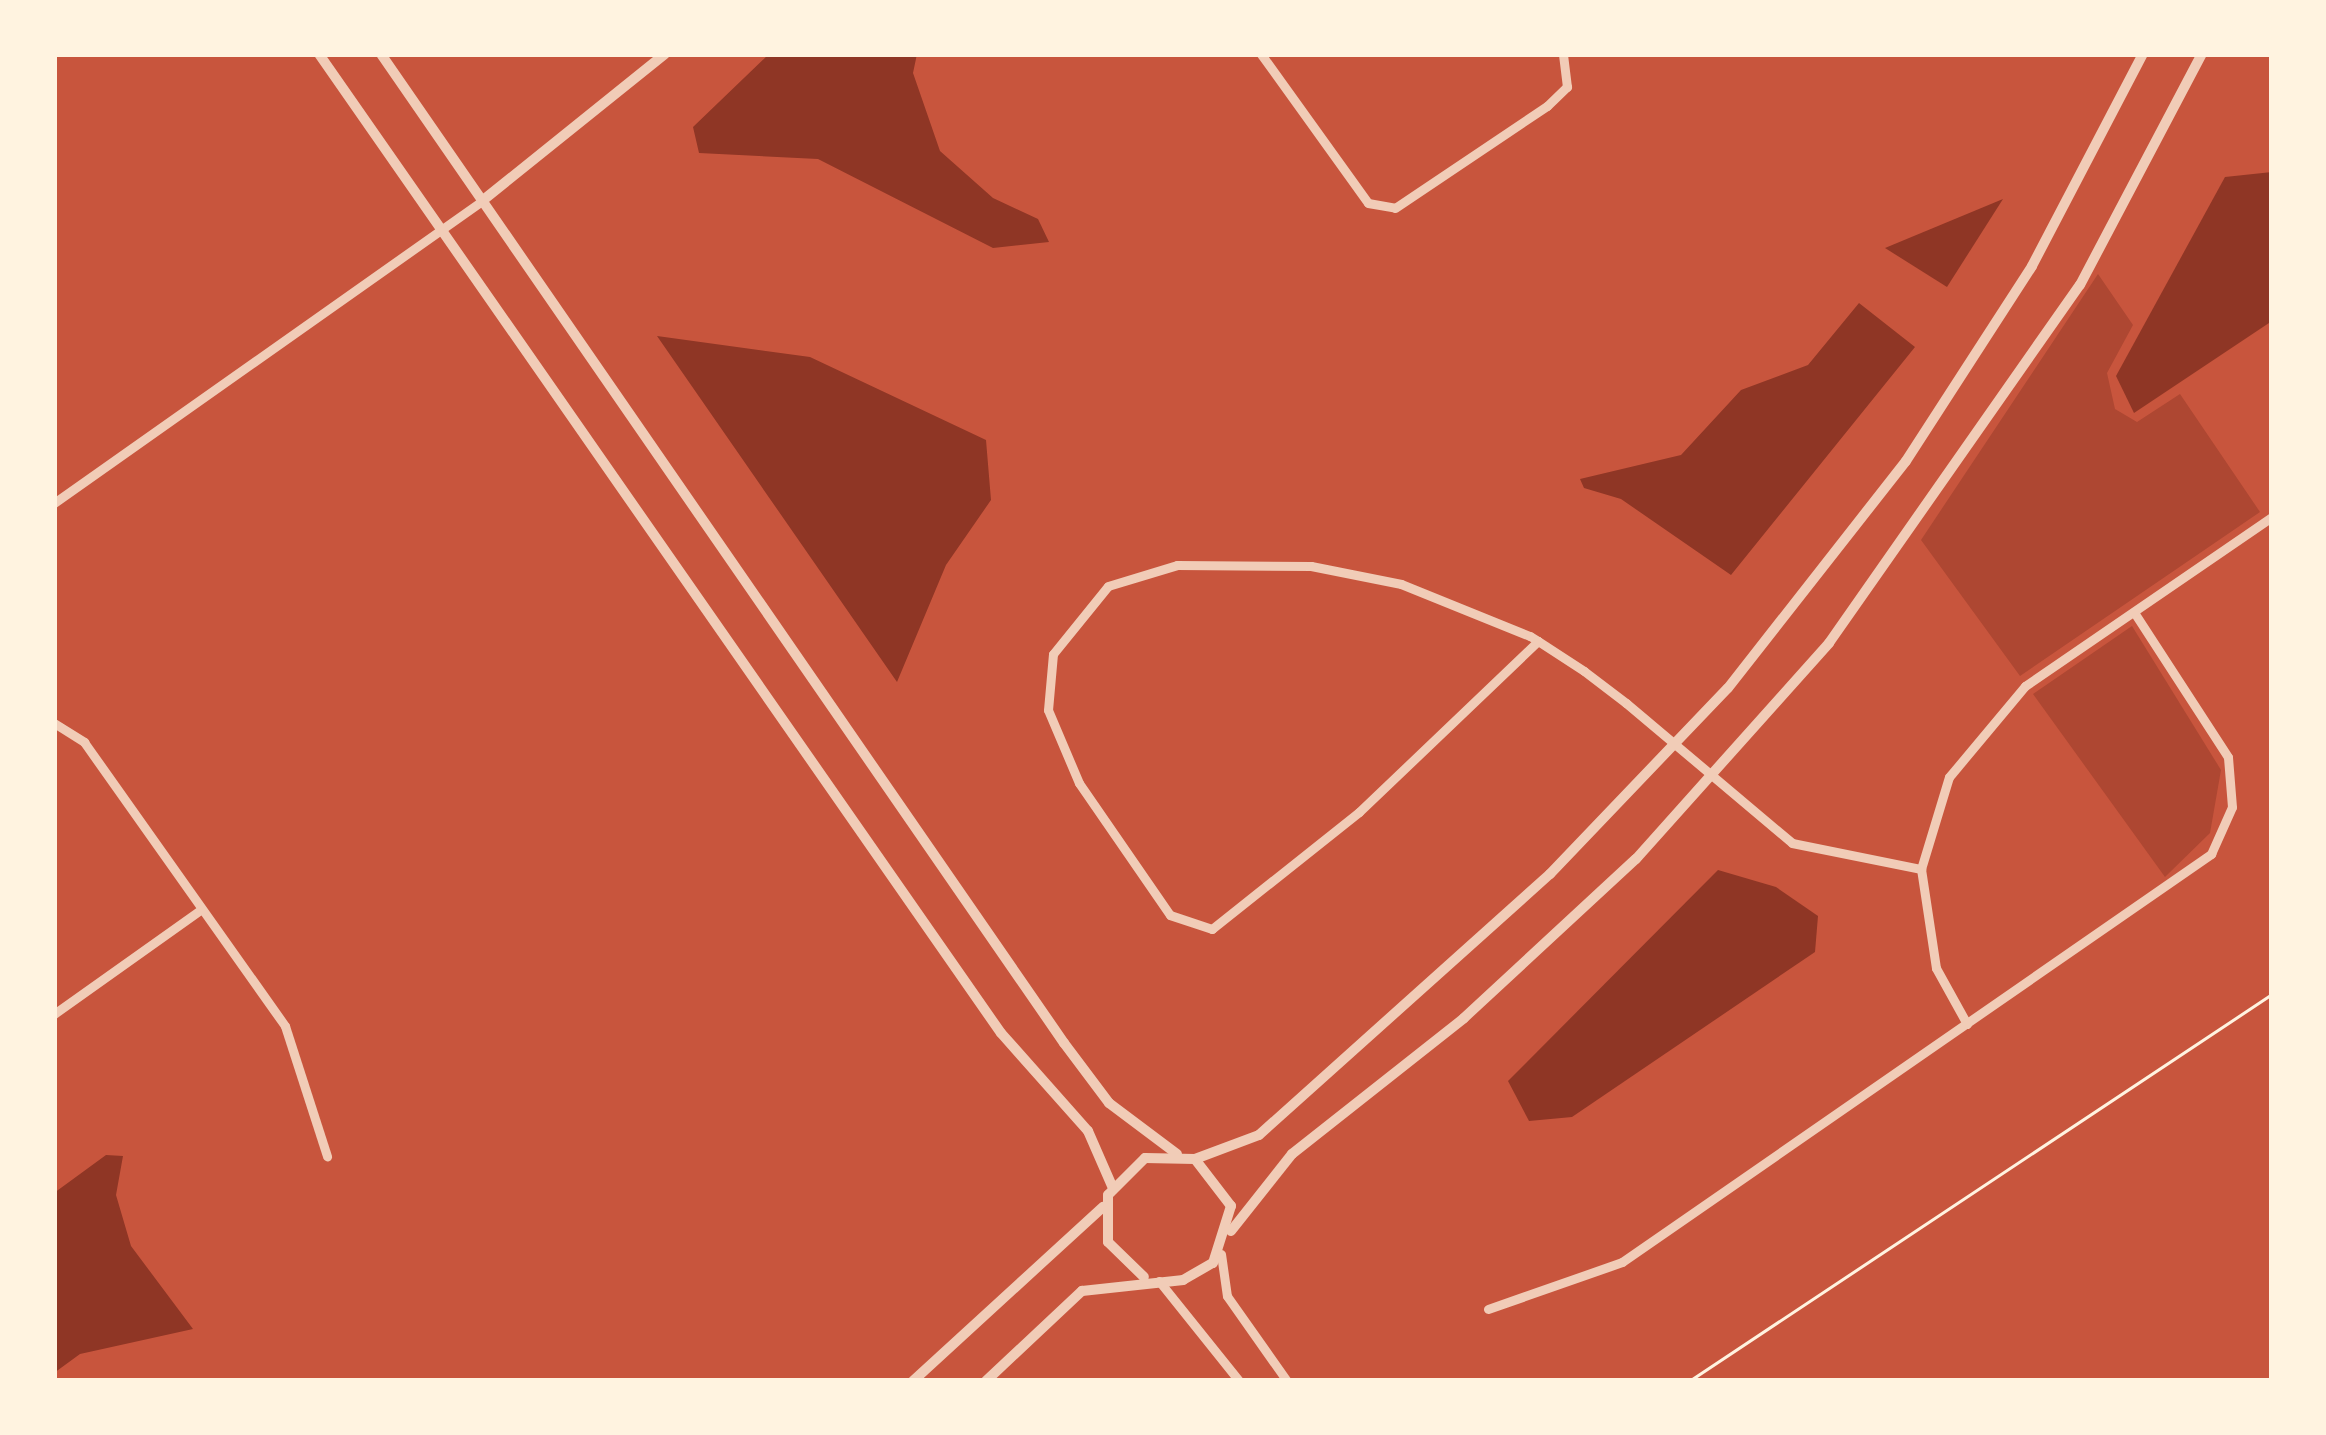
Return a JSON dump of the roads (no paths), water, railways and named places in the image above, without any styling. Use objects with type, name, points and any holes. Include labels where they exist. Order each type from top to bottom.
[{"type":"street","points":[[319,54],[1001,1033],[1088,1131],[1112,1186]]},
{"type":"street","points":[[381,54],[1064,1043],[1109,1103],[1177,1154],[1195,1160],[1228,1194],[1231,1231]]},
{"type":"street","points":[[54,503],[482,201],[665,54]]},
{"type":"street","points":[[1261,54],[1368,203],[1395,208],[1567,87],[1563,54]]},
{"type":"street","points":[[1195,1160],[1259,1135],[1674,746],[1906,461],[2032,266],[2143,54]]},
{"type":"street","points":[[986,1381],[1082,1291],[1144,1277],[1159,1281],[1194,1276],[1221,1254],[1231,1231],[1292,1154],[1514,975],[1709,781],[1975,446],[2080,285],[2202,54]]},
{"type":"street","points":[[1967,1024],[1936,968],[1921,868],[1941,796],[1978,730],[2134,612],[2272,517]]},
{"type":"street","points":[[1538,641],[1359,812],[1212,929],[1170,915],[1079,783],[1048,710],[1053,654],[1088,600],[1177,565],[1311,566],[1401,584],[1538,641],[1792,843],[1921,868]]},
{"type":"street","points":[[1488,1309],[1622,1262],[2192,872],[2228,822],[2228,757],[2134,612]]},
{"type":"street","points":[[54,723],[76,730],[285,1026],[327,1156]]},
{"type":"street","points":[[54,1014],[202,909]]},
{"type":"street","points":[[1144,1277],[1108,1242],[1105,1204],[1112,1186],[1145,1158],[1177,1154]]},
{"type":"street","points":[[913,1381],[1105,1204]]},
{"type":"street","points":[[1221,1254],[1227,1296],[1287,1381]]},
{"type":"street","points":[[1159,1281],[1238,1381]]}]
